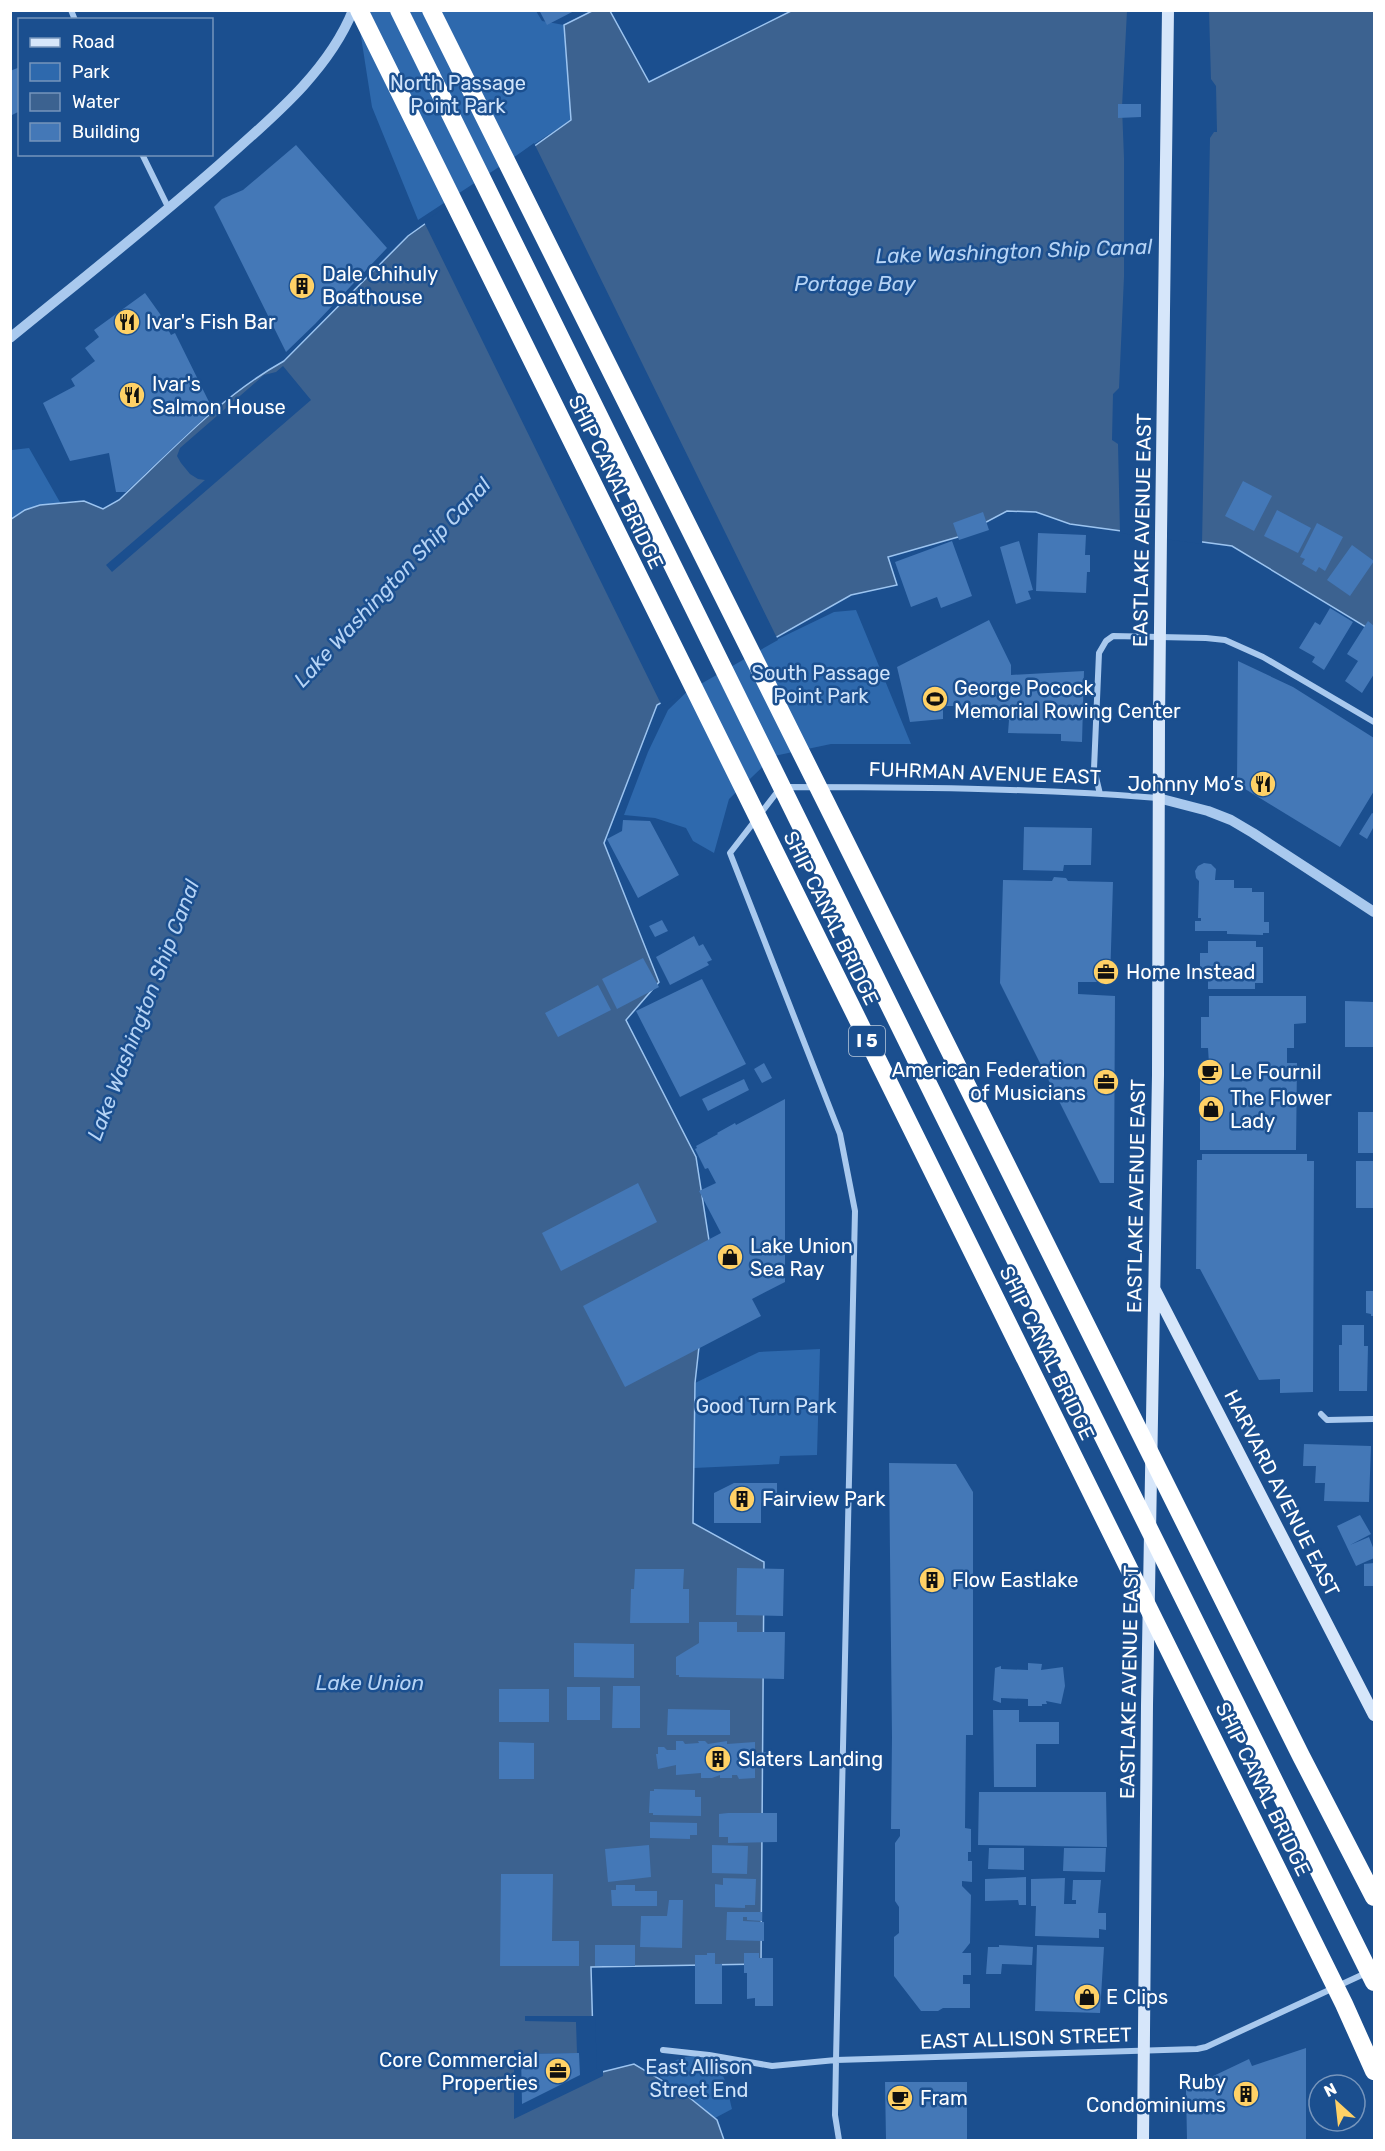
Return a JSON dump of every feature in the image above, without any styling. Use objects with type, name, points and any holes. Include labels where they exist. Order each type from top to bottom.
[{"type":"highway","name":"SHIP CANAL BRIDGE","points":[[359,10],[1334,1983],[1374,2071]]},
{"type":"highway","name":"SHIP CANAL BRIDGE","points":[[399,10],[928,1084],[1374,1982]]},
{"type":"highway","points":[[431,10],[1291,1735],[1374,1897]]},
{"type":"main road","name":"EASTLAKE AVENUE EAST","points":[[1143,2140],[1158,1075],[1158,798],[1168,10]]},
{"type":"main road","name":"HARVARD AVENUE EAST","points":[[1154,1288],[1374,1715]]},
{"type":"street","points":[[10,338],[169,209],[252,135],[294,94],[330,51],[353,10]]},
{"type":"street","points":[[143,156],[169,209]]},
{"type":"street","points":[[1100,794],[1094,769],[1099,653],[1106,640],[1113,636],[1225,640],[1263,657],[1374,722]]},
{"type":"street","name":"FUHRMAN AVENUE EAST","points":[[836,2060],[855,1211],[840,1134],[730,853],[781,787],[918,787],[1158,798],[1208,811],[1231,820],[1374,912]]},
{"type":"street","points":[[1321,1414],[1327,1420],[1374,1419]]},
{"type":"street","name":"EAST ALLISON STREET","points":[[663,2050],[772,2066],[836,2060],[1186,2050],[1206,2047],[1374,1969]]},
{"type":"street","points":[[836,2060],[835,2115],[839,2140]]},
{"type":"green space","name":"North Passage Point Park","points":[[357,11],[536,11],[542,21],[564,25],[571,120],[418,220],[372,107]]},
{"type":"green space","points":[[10,448],[12,450],[29,448],[61,504],[34,508],[11,520]]},
{"type":"green space","name":"South Passage Point Park","points":[[856,610],[911,744],[831,744],[774,756],[729,799],[714,853],[693,841],[686,828],[655,818],[624,815],[648,752],[668,710],[696,683],[741,657],[834,612]]},
{"type":"green space","name":"Good Turn Park","points":[[820,1349],[817,1455],[780,1456],[779,1464],[694,1468],[695,1383],[759,1352]]},
{"type":"green space","name":"East Allison Street End","points":[[696,2056],[706,2059],[719,2069],[726,2083],[732,2109],[715,2118],[686,2094],[660,2077],[675,2061],[684,2057]]},
{"type":"water","name":"Lake Union","points":[[592,11],[610,11],[649,82],[791,11],[1374,11],[1374,632],[1232,546],[1070,524],[1036,512],[1007,511],[958,537],[888,557],[897,585],[851,595],[657,705],[604,843],[659,982],[626,1020],[696,1157],[710,1247],[695,1383],[693,1523],[764,1562],[761,1964],[591,1967],[594,2074],[634,2064],[685,2094],[717,2120],[724,2140],[11,2140],[10,520],[25,510],[40,505],[84,501],[103,509],[119,500],[218,407],[284,361],[408,236],[571,120],[564,25]]},
{"type":"pier","points":[[1127,11],[1209,11],[1211,79],[1216,86],[1217,132],[1214,132],[1210,138],[1202,544],[1120,533],[1118,444],[1112,440],[1113,394],[1119,388],[1124,277],[1122,107]]},
{"type":"pier","points":[[534,143],[778,640],[662,706],[424,222]]},
{"type":"pier","points":[[283,366],[311,400],[112,572],[106,565],[205,480],[190,474],[181,463],[177,456],[180,448],[264,375],[276,372]]},
{"type":"pier","points":[[525,2016],[595,2016],[597,2070],[603,2069],[603,2076],[514,2119],[514,2050],[522,2050],[522,2054],[577,2053],[576,2022],[525,2021]]},
{"type":"building","points":[[539,10],[576,10],[547,25]]},
{"type":"building","points":[[18,68],[18,112],[10,116],[10,71]]},
{"type":"building","points":[[1118,104],[1141,104],[1141,117],[1118,118]]},
{"type":"building","name":"Dale Chihuly Boathouse","points":[[296,145],[387,248],[286,352],[214,207],[222,199],[243,190]]},
{"type":"building","name":"Ivar's Salmon House","points":[[145,293],[171,335],[175,333],[213,410],[126,492],[116,492],[109,453],[70,461],[43,403],[75,386],[71,379],[95,361],[85,348],[99,337],[94,330]]},
{"type":"building","points":[[1243,481],[1272,496],[1254,531],[1225,516]]},
{"type":"building","points":[[1277,510],[1311,528],[1298,553],[1264,536]]},
{"type":"building","points":[[983,512],[989,530],[959,540],[953,523]]},
{"type":"building","points":[[1317,523],[1343,537],[1325,571],[1319,567],[1316,572],[1302,564],[1305,559],[1300,557]]},
{"type":"building","points":[[1038,533],[1086,535],[1085,555],[1090,555],[1090,572],[1087,572],[1086,593],[1036,591]]},
{"type":"building","points":[[952,541],[972,596],[941,608],[937,597],[911,607],[895,562]]},
{"type":"building","points":[[1019,541],[1033,590],[1028,591],[1031,599],[1016,604],[1000,547]]},
{"type":"building","points":[[1352,545],[1374,561],[1350,596],[1327,580]]},
{"type":"building","points":[[1330,608],[1353,622],[1324,670],[1312,662],[1315,657],[1299,648],[1315,622],[1320,625]]},
{"type":"building","name":"George Pocock Memorial Rowing Center","points":[[989,620],[1011,665],[1011,675],[1084,671],[1082,742],[1061,741],[1061,734],[1008,733],[1009,720],[989,720],[988,706],[943,706],[943,719],[910,722],[897,667]]},
{"type":"building","points":[[1368,621],[1374,626],[1374,674],[1362,693],[1345,681],[1358,661],[1347,654]]},
{"type":"building","points":[[1238,661],[1293,687],[1374,738],[1374,791],[1340,847],[1237,784]]},
{"type":"building","points":[[1372,813],[1374,814],[1374,829],[1367,839],[1359,834]]},
{"type":"building","points":[[623,820],[650,821],[679,875],[638,898],[607,839],[622,831]]},
{"type":"building","points":[[1024,827],[1092,828],[1091,865],[1064,865],[1063,871],[1023,870]]},
{"type":"building","points":[[1204,863],[1211,864],[1216,869],[1215,880],[1234,880],[1234,888],[1252,888],[1252,892],[1264,892],[1264,922],[1269,922],[1269,933],[1263,933],[1263,935],[1227,934],[1227,931],[1195,931],[1195,921],[1201,921],[1201,918],[1198,918],[1199,881],[1195,871]]},
{"type":"building","points":[[1054,877],[1066,878],[1068,881],[1113,882],[1110,982],[1078,982],[1078,994],[1115,996],[1114,1183],[1100,1183],[1000,983],[1003,880],[1052,881]]},
{"type":"building","points":[[662,920],[668,931],[655,937],[649,926]]},
{"type":"building","points":[[694,936],[699,946],[703,944],[712,960],[707,962],[709,965],[670,985],[656,957]]},
{"type":"building","points":[[1208,941],[1256,941],[1256,947],[1263,947],[1263,983],[1255,983],[1255,989],[1208,989],[1208,976],[1200,976],[1200,953],[1208,953]]},
{"type":"building","points":[[643,958],[659,987],[617,1009],[602,979]]},
{"type":"building","points":[[702,979],[746,1064],[680,1097],[636,1011]]},
{"type":"building","points":[[598,985],[611,1010],[558,1037],[545,1013]]},
{"type":"building","points":[[1209,996],[1306,996],[1306,1023],[1294,1024],[1294,1048],[1287,1048],[1287,1063],[1297,1063],[1296,1150],[1200,1150],[1200,1064],[1209,1064],[1208,1048],[1201,1048],[1201,1017],[1209,1017]]},
{"type":"building","points":[[1345,1001],[1374,1002],[1374,1047],[1345,1047]]},
{"type":"building","points":[[764,1063],[772,1078],[762,1083],[754,1069]]},
{"type":"building","points":[[744,1079],[749,1090],[708,1111],[702,1099]]},
{"type":"building","name":"Lake Union Sea Ray","points":[[785,1099],[785,1282],[752,1299],[761,1316],[625,1387],[583,1306],[721,1233],[699,1191],[716,1183],[708,1168],[705,1169],[695,1149],[696,1146],[735,1123],[736,1125]]},
{"type":"building","points":[[1358,1112],[1374,1112],[1374,1153],[1358,1153]]},
{"type":"building","points":[[1202,1154],[1307,1154],[1307,1161],[1314,1161],[1313,1392],[1280,1393],[1280,1379],[1259,1380],[1200,1269],[1196,1269],[1197,1160],[1202,1160]]},
{"type":"building","points":[[1356,1161],[1374,1161],[1374,1208],[1356,1208]]},
{"type":"building","points":[[638,1183],[657,1222],[561,1271],[542,1233]]},
{"type":"building","points":[[1366,1291],[1374,1291],[1374,1316],[1366,1313]]},
{"type":"building","points":[[1342,1325],[1364,1325],[1364,1346],[1368,1346],[1367,1391],[1339,1391],[1339,1345],[1342,1345]]},
{"type":"building","points":[[1304,1444],[1371,1446],[1369,1502],[1324,1501],[1325,1483],[1315,1483],[1316,1466],[1303,1466]]},
{"type":"building","points":[[889,1463],[956,1464],[973,1492],[973,1735],[966,1735],[965,1828],[971,1829],[971,1852],[968,1852],[968,1861],[972,1861],[972,1882],[962,1881],[962,1886],[971,1895],[970,1943],[962,1953],[971,1953],[971,1975],[963,1975],[963,1984],[970,1984],[970,2008],[921,2011],[894,1976],[894,1937],[899,1933],[899,1907],[895,1901],[895,1843],[900,1836],[900,1829],[891,1829]]},
{"type":"building","name":"Fairview Park","points":[[734,1483],[777,1483],[777,1495],[761,1503],[761,1523],[714,1523],[714,1493]]},
{"type":"building","points":[[1360,1515],[1371,1534],[1350,1545],[1369,1537],[1374,1550],[1374,1558],[1356,1566],[1337,1526]]},
{"type":"building","points":[[1374,1563],[1374,1586],[1364,1586],[1364,1564]]},
{"type":"building","points":[[737,1568],[784,1569],[783,1616],[736,1615]]},
{"type":"building","points":[[635,1569],[684,1569],[683,1589],[689,1589],[689,1623],[630,1623],[631,1589],[634,1589]]},
{"type":"building","points":[[699,1622],[737,1622],[737,1632],[785,1632],[784,1679],[679,1677],[676,1675],[676,1657],[699,1643]]},
{"type":"building","points":[[574,1643],[634,1644],[634,1678],[574,1677]]},
{"type":"building","points":[[1028,1663],[1042,1664],[1041,1670],[1063,1667],[1065,1686],[1061,1704],[1046,1701],[1047,1704],[1042,1704],[1042,1706],[1028,1706],[1028,1699],[1001,1698],[1001,1703],[993,1700],[995,1668],[1001,1666],[1001,1669],[1028,1670]]},
{"type":"building","points":[[613,1686],[640,1686],[640,1728],[612,1728]]},
{"type":"building","points":[[567,1687],[600,1687],[600,1720],[567,1720]]},
{"type":"building","points":[[499,1689],[549,1689],[549,1722],[499,1722]]},
{"type":"building","points":[[668,1709],[730,1710],[730,1735],[667,1735]]},
{"type":"building","points":[[993,1710],[1019,1710],[1019,1722],[1059,1722],[1059,1744],[1036,1744],[1036,1787],[994,1787]]},
{"type":"building","name":"Slaters Landing","points":[[676,1741],[683,1741],[685,1744],[699,1743],[698,1741],[705,1741],[708,1744],[727,1741],[727,1744],[755,1742],[755,1753],[773,1752],[773,1756],[780,1756],[780,1763],[773,1763],[773,1767],[755,1767],[755,1778],[739,1779],[737,1775],[732,1775],[732,1778],[720,1778],[720,1775],[701,1778],[701,1773],[676,1775],[676,1765],[658,1769],[656,1754],[658,1754],[658,1747],[676,1750]]},
{"type":"building","points":[[499,1742],[534,1743],[534,1779],[499,1779]]},
{"type":"building","points":[[654,1789],[695,1790],[695,1797],[701,1797],[701,1816],[649,1813],[650,1791]]},
{"type":"building","points":[[979,1792],[1106,1792],[1107,1847],[978,1845]]},
{"type":"building","points":[[777,1813],[777,1842],[728,1843],[728,1837],[719,1837],[719,1814]]},
{"type":"building","points":[[650,1822],[697,1823],[697,1835],[690,1835],[690,1839],[650,1838]]},
{"type":"building","points":[[649,1845],[651,1877],[608,1882],[605,1849]]},
{"type":"building","points":[[712,1845],[748,1846],[747,1874],[712,1873]]},
{"type":"building","points":[[989,1848],[1024,1848],[1024,1870],[988,1869]]},
{"type":"building","points":[[1064,1848],[1106,1848],[1105,1872],[1063,1871]]},
{"type":"building","points":[[501,1874],[553,1874],[552,1941],[579,1941],[579,1966],[500,1966]]},
{"type":"building","points":[[1026,1877],[1026,1905],[1019,1905],[1018,1900],[985,1901],[985,1879]]},
{"type":"building","points":[[723,1878],[756,1879],[755,1905],[745,1905],[745,1908],[715,1907],[715,1884],[723,1885]]},
{"type":"building","points":[[1065,1878],[1064,1904],[1076,1904],[1076,1900],[1072,1900],[1073,1880],[1101,1880],[1098,1913],[1106,1913],[1106,1930],[1099,1929],[1099,1938],[1035,1936],[1036,1906],[1031,1906],[1031,1879]]},
{"type":"building","points":[[616,1885],[635,1885],[635,1891],[657,1891],[657,1906],[612,1906],[611,1890],[616,1890]]},
{"type":"building","points":[[669,1900],[683,1900],[682,1948],[640,1947],[641,1916],[667,1916]]},
{"type":"building","points":[[727,1912],[762,1912],[762,1921],[747,1920],[747,1917],[743,1917],[743,1921],[764,1922],[764,1941],[726,1940]]},
{"type":"building","points":[[595,1945],[635,1945],[635,1966],[595,1966]]},
{"type":"building","points":[[999,1945],[1033,1947],[1032,1965],[1002,1964],[1001,1974],[986,1974],[988,1947],[999,1947]]},
{"type":"building","points":[[1037,1945],[1104,1947],[1100,2013],[1035,2011]]},
{"type":"building","points":[[707,1953],[715,1953],[715,1964],[722,1964],[722,2004],[695,2004],[695,1955],[707,1955]]},
{"type":"building","points":[[744,1953],[759,1953],[759,1958],[773,1958],[773,2006],[755,2006],[755,1998],[747,1999]]},
{"type":"building","name":"Ruby Condominiums","points":[[1306,2048],[1306,2140],[1187,2140],[1186,2089],[1249,2059],[1252,2066]]},
{"type":"building","points":[[579,2053],[580,2075],[522,2104],[521,2054]]},
{"type":"building","points":[[885,2082],[967,2082],[967,2140],[886,2140]]},
{"type":"place","name":"Dale Chihuly Boathouse","points":[[302,286]]},
{"type":"place","name":"Ivar's Fish Bar","points":[[127,322]]},
{"type":"place","name":"Ivar's Salmon House","points":[[132,395]]},
{"type":"place","name":"George Pocock Memorial Rowing Center","points":[[935,699]]},
{"type":"place","name":"Johnny Mo’s","points":[[1263,784]]},
{"type":"place","name":"Home Instead","points":[[1106,972]]},
{"type":"place","name":"Le Fournil","points":[[1210,1072]]},
{"type":"place","name":"American Federation of Musicians","points":[[1106,1082]]},
{"type":"place","name":"The Flower Lady","points":[[1211,1109]]},
{"type":"place","name":"Lake Union Sea Ray","points":[[730,1257]]},
{"type":"place","name":"Fairview Park","points":[[742,1499]]},
{"type":"place","name":"Flow Eastlake","points":[[932,1580]]},
{"type":"place","name":"Slaters Landing","points":[[718,1759]]},
{"type":"place","name":"E Clips","points":[[1087,1997]]},
{"type":"place","name":"Core Commercial Properties","points":[[558,2071]]},
{"type":"place","name":"Ruby Condominiums","points":[[1246,2094]]},
{"type":"place","name":"Fram","points":[[900,2098]]},
{"type":"water label","name":"Lake Washington Ship Canal","points":[[1014,251]]},
{"type":"water label","name":"Portage Bay","points":[[855,283]]},
{"type":"water label","name":"Lake Washington Ship Canal","points":[[392,582]]},
{"type":"water label","name":"Lake Washington Ship Canal","points":[[143,1010]]}]
